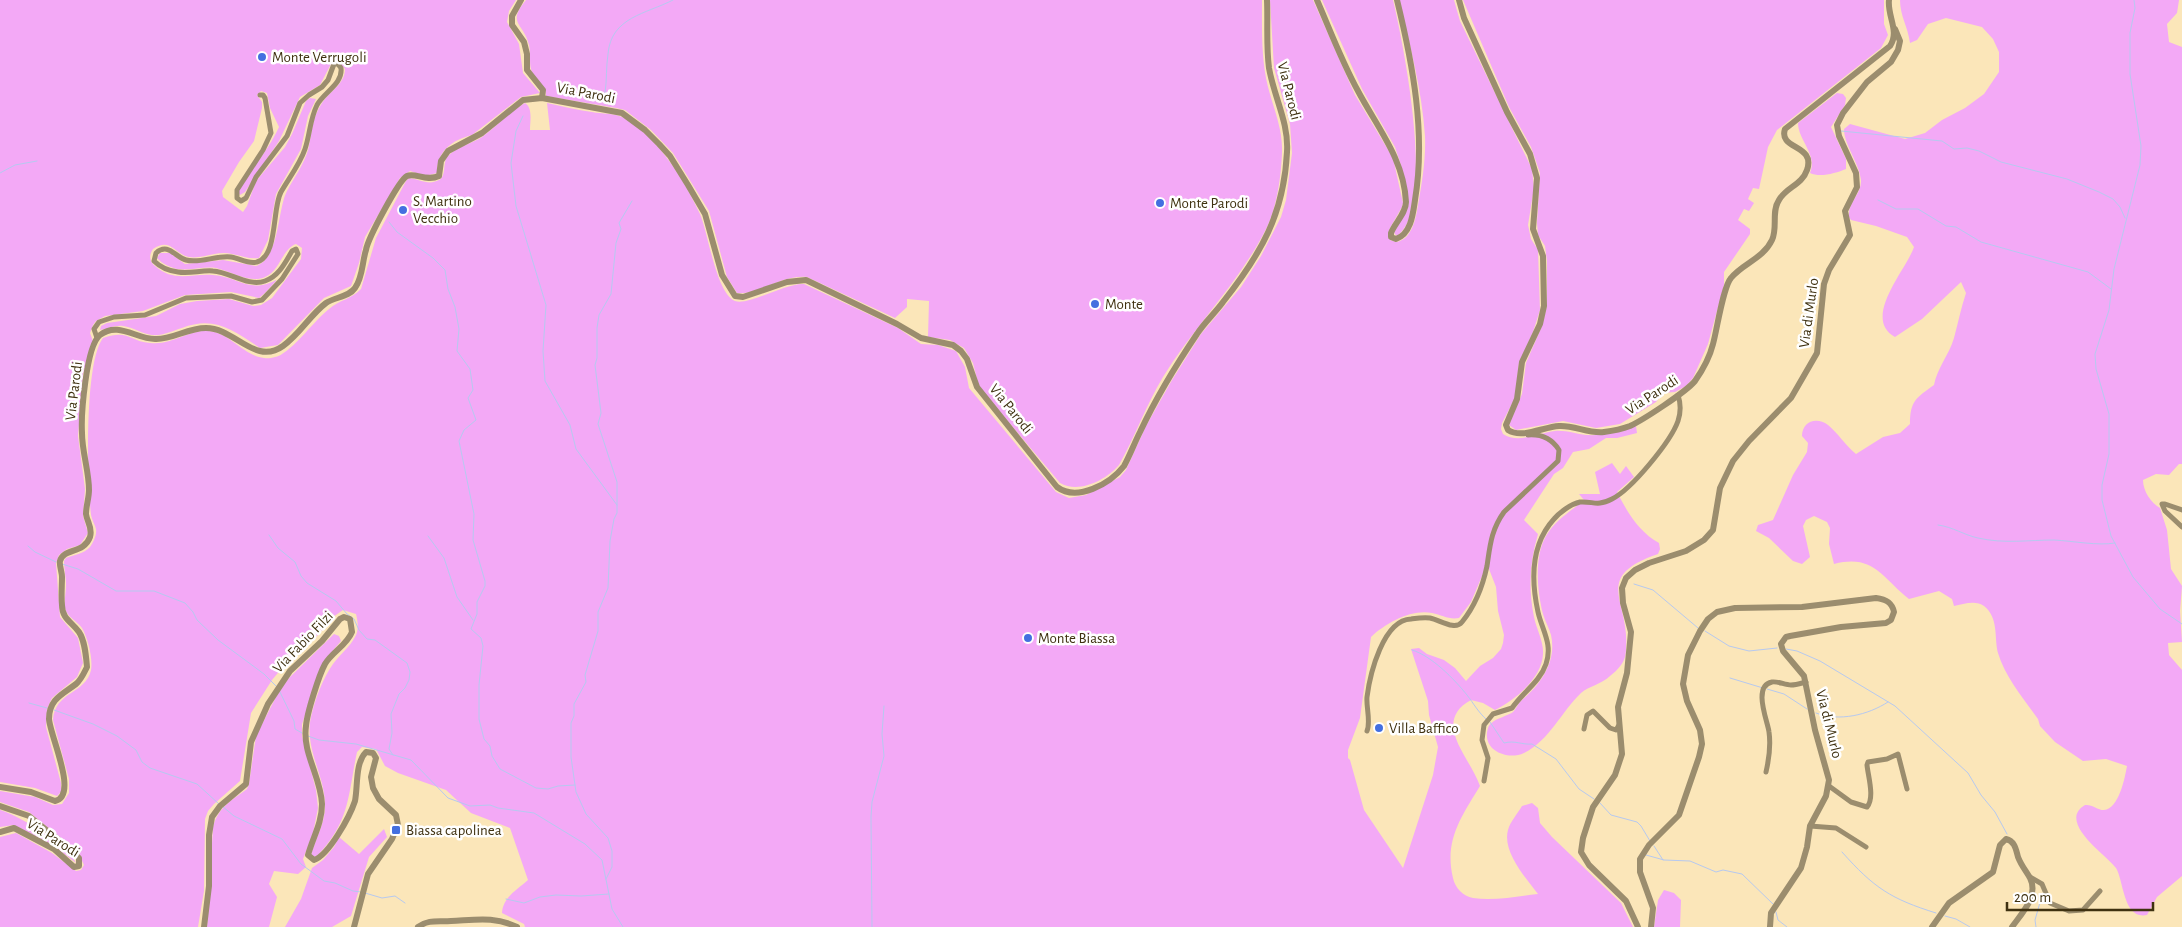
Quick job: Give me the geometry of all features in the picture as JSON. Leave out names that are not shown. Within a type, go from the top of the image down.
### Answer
[{"type":"street","points":[[521,0],[512,16],[512,25],[524,42],[527,54],[527,70],[543,90],[542,98]]},
{"type":"street","name":"Via Parodi","points":[[0,787],[31,792],[54,801],[62,798],[65,792],[63,774],[50,723],[50,712],[57,697],[76,684],[86,667],[80,633],[67,621],[62,609],[60,562],[65,553],[83,548],[92,531],[86,514],[89,482],[82,434],[86,378],[97,338],[104,333],[118,329],[154,339],[166,338],[192,329],[215,328],[224,331],[256,351],[268,353],[276,351],[294,338],[320,308],[334,299],[350,293],[355,288],[369,240],[406,177],[412,175],[430,179],[439,176],[441,161],[448,151],[482,133],[523,100],[542,98],[622,114],[645,130],[659,144],[675,163],[704,214],[722,275],[735,296],[743,297],[787,282],[806,280],[888,319],[921,338],[948,343],[961,351],[971,367],[976,387],[1062,491],[1076,493],[1100,485],[1118,473],[1124,466],[1168,379],[1198,332],[1223,303],[1247,270],[1272,227],[1278,210],[1287,152],[1286,126],[1273,88],[1269,68],[1267,0]]},
{"type":"street","points":[[1317,0],[1358,91],[1395,156],[1406,203],[1391,233],[1392,237],[1396,239],[1404,233],[1413,216],[1417,189],[1420,139],[1414,85],[1397,0]]},
{"type":"street","points":[[1367,731],[1368,697],[1373,671],[1388,633],[1406,619],[1430,618],[1457,626],[1462,622],[1473,607],[1479,593],[1487,566],[1491,537],[1498,520],[1508,508],[1558,461],[1559,450],[1550,440],[1540,436],[1520,436],[1508,430],[1506,425],[1517,399],[1522,362],[1540,324],[1544,306],[1542,247],[1534,235],[1532,222],[1537,178],[1530,154],[1507,112],[1464,18],[1459,0]]},
{"type":"street","points":[[1889,0],[1889,12],[1894,28]]},
{"type":"street","name":"Via Parodi","points":[[1516,434],[1558,426],[1597,432],[1617,430],[1631,425],[1684,392],[1695,381],[1713,346],[1729,280],[1768,248],[1774,234],[1776,204],[1782,195],[1798,183],[1807,170],[1808,159],[1806,154],[1786,141],[1785,129],[1887,50],[1893,41],[1894,28]]},
{"type":"street","name":"Via di Murlo","points":[[1619,725],[1618,707],[1627,673],[1631,632],[1622,603],[1624,581],[1643,565],[1692,548],[1708,537],[1714,528],[1720,488],[1733,461],[1748,442],[1791,398],[1817,353],[1824,284],[1829,270],[1850,235],[1845,212],[1857,187],[1856,173],[1838,136],[1837,125],[1844,112],[1867,82],[1895,56],[1900,41],[1899,34],[1894,28]]},
{"type":"street","points":[[97,338],[94,329],[99,322],[114,317],[145,315],[186,298],[231,296],[252,302],[262,300],[293,264],[298,254],[296,249],[292,251],[280,271],[271,278],[253,283],[212,271],[178,272],[160,266],[154,261],[156,253],[165,249],[172,250],[182,258],[193,261],[231,257],[256,263],[266,253],[273,235],[276,205],[279,196],[305,150],[311,118],[318,103],[339,79],[341,68],[338,64],[334,64],[328,80],[322,87],[304,99],[287,136],[256,177],[246,198],[241,201],[237,198],[237,190],[263,150],[271,133],[265,98],[263,94],[260,95]]},
{"type":"street","points":[[1484,781],[1488,758],[1482,740],[1484,725],[1493,714],[1512,708],[1517,699],[1528,690],[1546,664],[1547,638],[1538,613],[1534,562],[1540,538],[1555,517],[1571,506],[1581,502],[1596,505],[1602,503],[1619,495],[1636,480],[1675,427],[1680,411],[1678,395]]},
{"type":"street","points":[[2182,510],[2162,504],[2165,511],[2182,527]]},
{"type":"street","name":"Via di Murlo","points":[[1651,927],[1653,908],[1640,872],[1641,856],[1649,845],[1679,815],[1701,750],[1700,730],[1688,701],[1684,676],[1690,648],[1708,619],[1717,612],[1735,608],[1802,607],[1876,598],[1889,602],[1894,612],[1886,623],[1841,626],[1786,637],[1781,644],[1781,648],[1787,658],[1802,672],[1806,682],[1815,730],[1828,773],[1829,786]]},
{"type":"street","name":"Via Fabio Filzi","points":[[204,927],[209,886],[209,835],[213,814],[245,786],[249,752],[254,731],[280,683],[322,641],[340,619],[346,617],[352,623],[350,636],[326,663],[306,722],[306,745],[320,790],[322,805],[317,832],[308,855],[314,860],[324,854],[348,816],[354,801],[360,760],[366,752],[373,753],[376,758],[371,777],[375,794],[396,815],[398,825],[392,839],[368,874],[354,927]]},
{"type":"street","points":[[1766,772],[1769,757],[1769,731],[1762,706],[1763,691],[1767,685],[1773,682],[1793,686],[1806,682]]},
{"type":"street","points":[[1584,730],[1587,715],[1593,711],[1610,728],[1616,730],[1619,725]]},
{"type":"street","points":[[1619,725],[1622,740],[1621,762],[1615,775],[1593,807],[1583,838],[1582,852],[1589,865],[1626,902],[1638,927]]},
{"type":"street","points":[[1770,927],[1771,913],[1801,868],[1810,826],[1826,796],[1829,786],[1851,802],[1867,807],[1870,805],[1871,798],[1868,762],[1887,759],[1898,754],[1907,789]]},
{"type":"street","name":"Via Parodi","points":[[0,806],[29,816],[69,848],[78,858],[79,866],[74,867],[54,849],[14,828],[0,832]]},
{"type":"street","points":[[1810,826],[1836,828],[1866,847]]},
{"type":"street","points":[[1932,927],[1949,903],[1993,872],[2000,845],[2004,840],[2011,840],[2014,844],[2022,865],[2030,877],[2033,890],[2032,896],[2012,927]]},
{"type":"street","points":[[2030,877],[2042,884],[2050,903],[2069,911],[2083,910],[2100,891]]},
{"type":"street","points":[[418,927],[432,920],[449,921],[480,918],[493,919],[517,927]]},
{"type":"shaded area","points":[[0,0],[516,0],[509,11],[507,22],[519,44],[523,73],[540,93],[521,97],[472,135],[452,143],[440,158],[437,173],[425,176],[410,171],[400,178],[365,237],[351,286],[324,298],[278,345],[260,348],[233,331],[214,324],[204,323],[156,335],[123,326],[100,330],[101,326],[107,323],[156,316],[180,304],[197,301],[229,299],[253,306],[261,305],[272,298],[301,259],[302,248],[296,244],[287,250],[270,274],[259,279],[253,279],[216,268],[177,269],[164,264],[157,258],[160,253],[170,253],[185,264],[223,260],[256,266],[270,254],[277,233],[284,199],[306,155],[316,114],[325,99],[343,79],[345,69],[338,61],[332,62],[320,85],[300,97],[279,141],[245,192],[240,195],[238,192],[279,127],[270,108],[267,93],[261,91],[257,95],[262,102],[262,108],[254,141],[222,191],[223,197],[243,212],[256,181],[285,147],[306,101],[310,98],[316,99],[308,116],[301,149],[276,194],[268,240],[259,258],[224,253],[189,257],[168,245],[164,245],[153,249],[150,258],[153,264],[162,271],[176,276],[222,276],[251,285],[267,284],[276,281],[259,298],[231,292],[185,295],[143,311],[105,316],[93,325],[90,333],[93,341],[83,374],[78,436],[85,489],[83,516],[88,533],[80,545],[67,549],[59,555],[56,563],[60,617],[78,638],[83,663],[77,677],[52,698],[47,709],[46,727],[61,783],[61,792],[57,796],[35,788],[0,782]]},
{"type":"shaded area","points":[[526,0],[1262,0],[1264,66],[1280,128],[1282,144],[1276,201],[1267,227],[1244,266],[1163,377],[1119,465],[1107,476],[1092,484],[1075,487],[1067,486],[1060,483],[979,387],[973,363],[964,348],[950,340],[928,337],[929,301],[907,299],[907,307],[895,318],[807,277],[788,279],[752,291],[737,293],[727,277],[709,211],[673,153],[651,130],[625,110],[546,96],[544,88],[532,73],[529,45],[517,19],[517,14]]},
{"type":"shaded area","points":[[1270,0],[1313,0],[1355,95],[1393,158],[1403,203],[1388,235],[1390,240],[1396,242],[1406,237],[1412,228],[1416,216],[1425,145],[1418,85],[1399,0],[1454,0],[1460,21],[1532,169],[1534,188],[1528,225],[1531,239],[1538,250],[1540,310],[1533,332],[1519,363],[1515,398],[1502,423],[1501,429],[1503,434],[1515,438],[1559,431],[1599,435],[1618,432],[1636,426],[1637,433],[1617,438],[1606,438],[1589,449],[1573,452],[1563,468],[1554,474],[1524,520],[1538,534],[1533,554],[1531,585],[1532,606],[1543,654],[1533,680],[1503,706],[1495,710],[1483,703],[1471,700],[1459,709],[1454,719],[1457,740],[1480,786],[1466,808],[1456,830],[1451,852],[1451,865],[1456,885],[1469,897],[1498,899],[1538,894],[1516,864],[1508,847],[1507,838],[1509,827],[1522,806],[1532,803],[1538,808],[1540,823],[1552,837],[1621,903],[1633,927],[525,927],[524,924],[502,913],[508,898],[528,880],[510,828],[471,813],[446,790],[398,773],[385,766],[376,749],[362,747],[357,752],[349,795],[342,819],[328,843],[318,855],[314,857],[311,855],[322,823],[325,803],[324,792],[310,739],[311,717],[317,696],[329,670],[353,641],[357,632],[356,614],[343,610],[333,617],[317,636],[292,656],[272,680],[251,713],[240,781],[214,804],[208,811],[205,819],[204,891],[198,927],[0,927],[0,837],[16,833],[52,853],[76,871],[81,870],[84,865],[78,852],[29,812],[0,802],[0,791],[35,797],[53,805],[62,804],[69,793],[69,779],[53,720],[59,703],[88,678],[91,670],[91,660],[90,649],[82,628],[68,614],[65,608],[66,584],[64,561],[66,558],[88,549],[96,534],[91,515],[88,423],[93,371],[97,351],[103,338],[123,335],[143,342],[158,343],[173,340],[194,332],[209,331],[224,336],[257,356],[268,358],[280,355],[293,345],[329,309],[361,289],[376,238],[409,178],[428,182],[439,180],[443,175],[448,156],[482,137],[525,103],[530,111],[530,130],[550,130],[547,103],[622,117],[658,146],[678,173],[694,201],[703,223],[718,275],[728,296],[735,301],[741,302],[787,287],[804,284],[898,328],[921,344],[938,345],[956,351],[965,367],[969,388],[1056,492],[1069,498],[1086,495],[1120,477],[1126,470],[1146,426],[1172,380],[1201,334],[1241,287],[1261,256],[1281,217],[1286,200],[1292,153],[1290,124],[1274,68]],"holes":[[[1485,569],[1489,569],[1496,587],[1498,611],[1504,635],[1501,649],[1493,658],[1480,666],[1466,681],[1455,668],[1444,660],[1427,654],[1419,648],[1411,649],[1428,701],[1429,715],[1438,747],[1433,775],[1403,868],[1364,810],[1348,758],[1348,750],[1360,718],[1371,637],[1391,622],[1416,613],[1424,612],[1449,618],[1459,618],[1471,602]]]},
{"type":"shaded area","points":[[1322,0],[1393,0],[1409,86],[1416,161],[1415,194],[1409,220],[1397,236],[1394,233],[1408,205],[1400,162],[1395,147],[1362,89]]},
{"type":"shaded area","points":[[1463,0],[1884,0],[1884,24],[1888,35],[1881,48],[1777,130],[1768,147],[1759,189],[1753,188],[1748,199],[1754,203],[1749,211],[1744,209],[1738,220],[1750,229],[1750,234],[1724,272],[1724,285],[1708,344],[1693,378],[1686,386],[1675,392],[1663,393],[1656,402],[1620,424],[1596,428],[1563,421],[1516,430],[1509,425],[1522,394],[1526,363],[1542,326],[1547,306],[1547,261],[1545,246],[1538,235],[1537,223],[1540,173],[1531,147],[1509,107]]},
{"type":"shaded area","points":[[1900,0],[2179,0],[2177,13],[2167,24],[2169,42],[2182,47],[2182,464],[2179,464],[2169,475],[2156,474],[2143,480],[2148,496],[2160,508],[2167,530],[2171,569],[2182,586],[2180,611],[2182,642],[2168,643],[2169,655],[2182,670],[2182,876],[2157,897],[2147,915],[2139,915],[2133,912],[2129,906],[2116,868],[2087,838],[2076,820],[2078,812],[2085,805],[2104,810],[2114,804],[2120,792],[2127,766],[2106,759],[2083,761],[2055,742],[2040,726],[2038,719],[2005,671],[1998,653],[1994,622],[1989,611],[1984,606],[1973,603],[1954,606],[1952,599],[1939,591],[1909,599],[1884,576],[1868,565],[1859,562],[1834,564],[1829,544],[1830,528],[1827,522],[1814,516],[1806,520],[1803,526],[1810,557],[1802,564],[1793,561],[1769,538],[1756,531],[1758,525],[1773,520],[1793,475],[1807,452],[1808,443],[1802,436],[1804,427],[1807,424],[1819,421],[1828,425],[1856,454],[1883,437],[1900,433],[1910,424],[1911,410],[1915,401],[1934,385],[1954,338],[1966,293],[1961,282],[1922,319],[1895,337],[1886,329],[1883,318],[1884,306],[1914,247],[1907,237],[1876,226],[1851,220],[1849,217],[1850,207],[1859,190],[1861,180],[1858,167],[1846,141],[1844,129],[1850,124],[1905,139],[1925,133],[1984,94],[1999,72],[1999,52],[1993,39],[1982,27],[1946,18],[1928,24],[1917,40],[1910,43],[1901,11]]},
{"type":"shaded area","points":[[1837,93],[1843,94],[1846,98],[1845,105],[1831,127],[1846,159],[1846,169],[1828,174],[1818,175],[1810,173],[1812,160],[1798,123]]},
{"type":"shaded area","points":[[1612,463],[1620,474],[1626,466],[1634,477],[1617,492],[1634,521],[1645,533],[1659,543],[1660,549],[1658,554],[1638,563],[1625,572],[1619,581],[1618,592],[1626,631],[1624,659],[1619,668],[1607,679],[1581,693],[1541,741],[1533,747],[1524,753],[1510,756],[1497,752],[1488,742],[1488,728],[1495,720],[1513,712],[1529,694],[1546,671],[1552,654],[1551,635],[1543,614],[1538,584],[1538,563],[1542,544],[1554,525],[1584,500],[1579,494],[1600,494],[1595,472]]},
{"type":"shaded area","points":[[334,634],[339,636],[341,641],[324,661],[302,724],[302,736],[316,790],[318,808],[313,833],[303,859],[306,867],[298,874],[274,871],[269,884],[277,897],[269,927],[207,927],[213,827],[216,820],[226,805],[247,789],[256,736],[276,697],[288,679]]},
{"type":"shaded area","points":[[0,810],[19,818],[54,840],[72,856],[76,863],[53,845],[14,825],[0,827]]},
{"type":"shaded area","points":[[384,829],[387,837],[369,857],[351,916],[332,927],[285,927],[301,899],[312,868],[323,860],[334,847],[339,837],[359,854]]},
{"type":"shaded area","points":[[1664,890],[1674,893],[1681,900],[1680,927],[1654,927],[1658,900]]},
{"type":"waterway","points":[[605,93],[608,54],[616,32],[632,18],[673,0]]},
{"type":"waterway","points":[[2134,0],[2135,8],[2130,33],[2130,74],[2141,146],[2140,165],[2114,269],[2109,310],[2095,354],[2096,369],[2109,414],[2109,454],[2102,485],[2102,500],[2111,536],[2133,577],[2160,609],[2182,624]]},
{"type":"waterway","points":[[523,116],[516,131],[511,163],[516,206],[546,305],[543,351],[545,381],[570,425],[576,449],[617,505]]},
{"type":"waterway","points":[[1841,131],[1942,141],[1954,149],[1967,148],[1979,151],[2001,162],[2067,179],[2099,192],[2113,199],[2120,207],[2125,218]]},
{"type":"waterway","points":[[0,173],[15,165],[37,161]]},
{"type":"waterway","points":[[1878,200],[1896,209],[1918,209],[1946,226],[1956,227],[1981,242],[2088,272],[2111,289]]},
{"type":"waterway","points":[[606,879],[612,867],[612,851],[608,838],[586,814],[576,792],[571,757],[571,723],[574,716],[574,704],[586,682],[585,675],[598,631],[598,612],[608,588],[610,541],[617,513],[617,482],[598,424],[601,413],[595,365],[599,315],[611,294],[616,243],[621,229],[619,223],[632,201]]},
{"type":"waterway","points":[[389,222],[397,232],[433,258],[445,270],[459,329],[457,351],[470,369],[473,390],[468,398],[476,420],[464,430],[459,441],[474,514],[473,540],[485,581],[485,586],[477,602],[477,614],[471,629],[481,638],[483,646],[479,685],[479,719],[484,739],[490,746],[492,756],[500,769],[536,788],[548,789],[558,786],[575,785]]},
{"type":"waterway","points":[[1938,525],[1949,527],[1973,537],[1997,541],[2054,540],[2093,544],[2115,543]]},
{"type":"waterway","points":[[269,535],[278,548],[295,562],[301,576],[307,583],[336,601],[354,619],[359,630],[367,639],[375,640],[407,663],[410,672],[409,680],[399,694],[391,714],[392,733],[389,749],[393,755]]},
{"type":"waterway","points":[[428,536],[444,558],[457,597],[473,620]]},
{"type":"waterway","points":[[28,546],[35,552],[56,562]]},
{"type":"waterway","points":[[62,564],[78,569],[116,591],[154,591],[185,603],[197,620],[218,640],[264,674],[277,687]]},
{"type":"waterway","points":[[1634,584],[1653,590],[1698,628]]},
{"type":"waterway","points":[[1705,631],[1729,646],[1749,651],[1777,648]]},
{"type":"waterway","points":[[1786,649],[1797,651],[1820,661],[1895,706],[1968,773],[1981,795],[1995,812],[2007,834]]},
{"type":"waterway","points":[[1412,650],[1427,657],[1449,675],[1487,720]]},
{"type":"waterway","points":[[1730,678],[1763,688]]},
{"type":"waterway","points":[[1767,689],[1784,694],[1807,709]]},
{"type":"waterway","points":[[279,690],[294,721],[295,729],[302,733]]},
{"type":"waterway","points":[[1816,713],[1834,717],[1853,716],[1880,707],[1888,702]]},
{"type":"waterway","points":[[29,703],[47,708]]},
{"type":"waterway","points":[[872,927],[871,817],[872,802],[884,756],[882,734],[884,706]]},
{"type":"waterway","points":[[54,710],[93,724],[117,736],[136,750],[142,762],[150,768],[197,784],[219,804]]},
{"type":"waterway","points":[[1490,722],[1504,743],[1532,744],[1556,759],[1579,789],[1594,799]]},
{"type":"waterway","points":[[308,736],[319,740],[356,744],[411,760],[448,798],[470,806],[490,805],[498,808],[534,813],[585,844],[602,860],[612,909],[623,927]]},
{"type":"waterway","points":[[1600,803],[1611,815],[1637,822],[1650,841]]},
{"type":"waterway","points":[[222,806],[234,816],[282,839],[301,864],[324,881],[361,892]]},
{"type":"waterway","points":[[1654,846],[1663,860]]},
{"type":"waterway","points":[[1842,852],[1864,875],[1884,891],[1907,903],[1936,913]]},
{"type":"waterway","points":[[1646,855],[1664,860],[1690,861],[1716,872],[1723,870],[1742,874],[1773,904]]},
{"type":"waterway","points":[[365,893],[382,898],[395,896],[405,903]]},
{"type":"waterway","points":[[506,899],[524,903],[540,897],[556,895],[609,894]]},
{"type":"waterway","points":[[2036,927],[2035,920],[2041,899]]},
{"type":"waterway","points":[[1776,912],[1778,920],[1787,927]]},
{"type":"waterway","points":[[1945,916],[1956,919],[1970,927]]},
{"type":"place","name":"Monte Verrugoli","points":[[262,57]]},
{"type":"place","name":"Monte Parodi","points":[[1160,203]]},
{"type":"place","name":"S. Martino Vecchio","points":[[403,210]]},
{"type":"place","name":"Monte","points":[[1095,304]]},
{"type":"place","name":"Monte Biassa","points":[[1028,638]]},
{"type":"place","name":"Villa Baffico","points":[[1379,728]]},
{"type":"place","name":"Biassa capolinea","points":[[396,830]]}]
